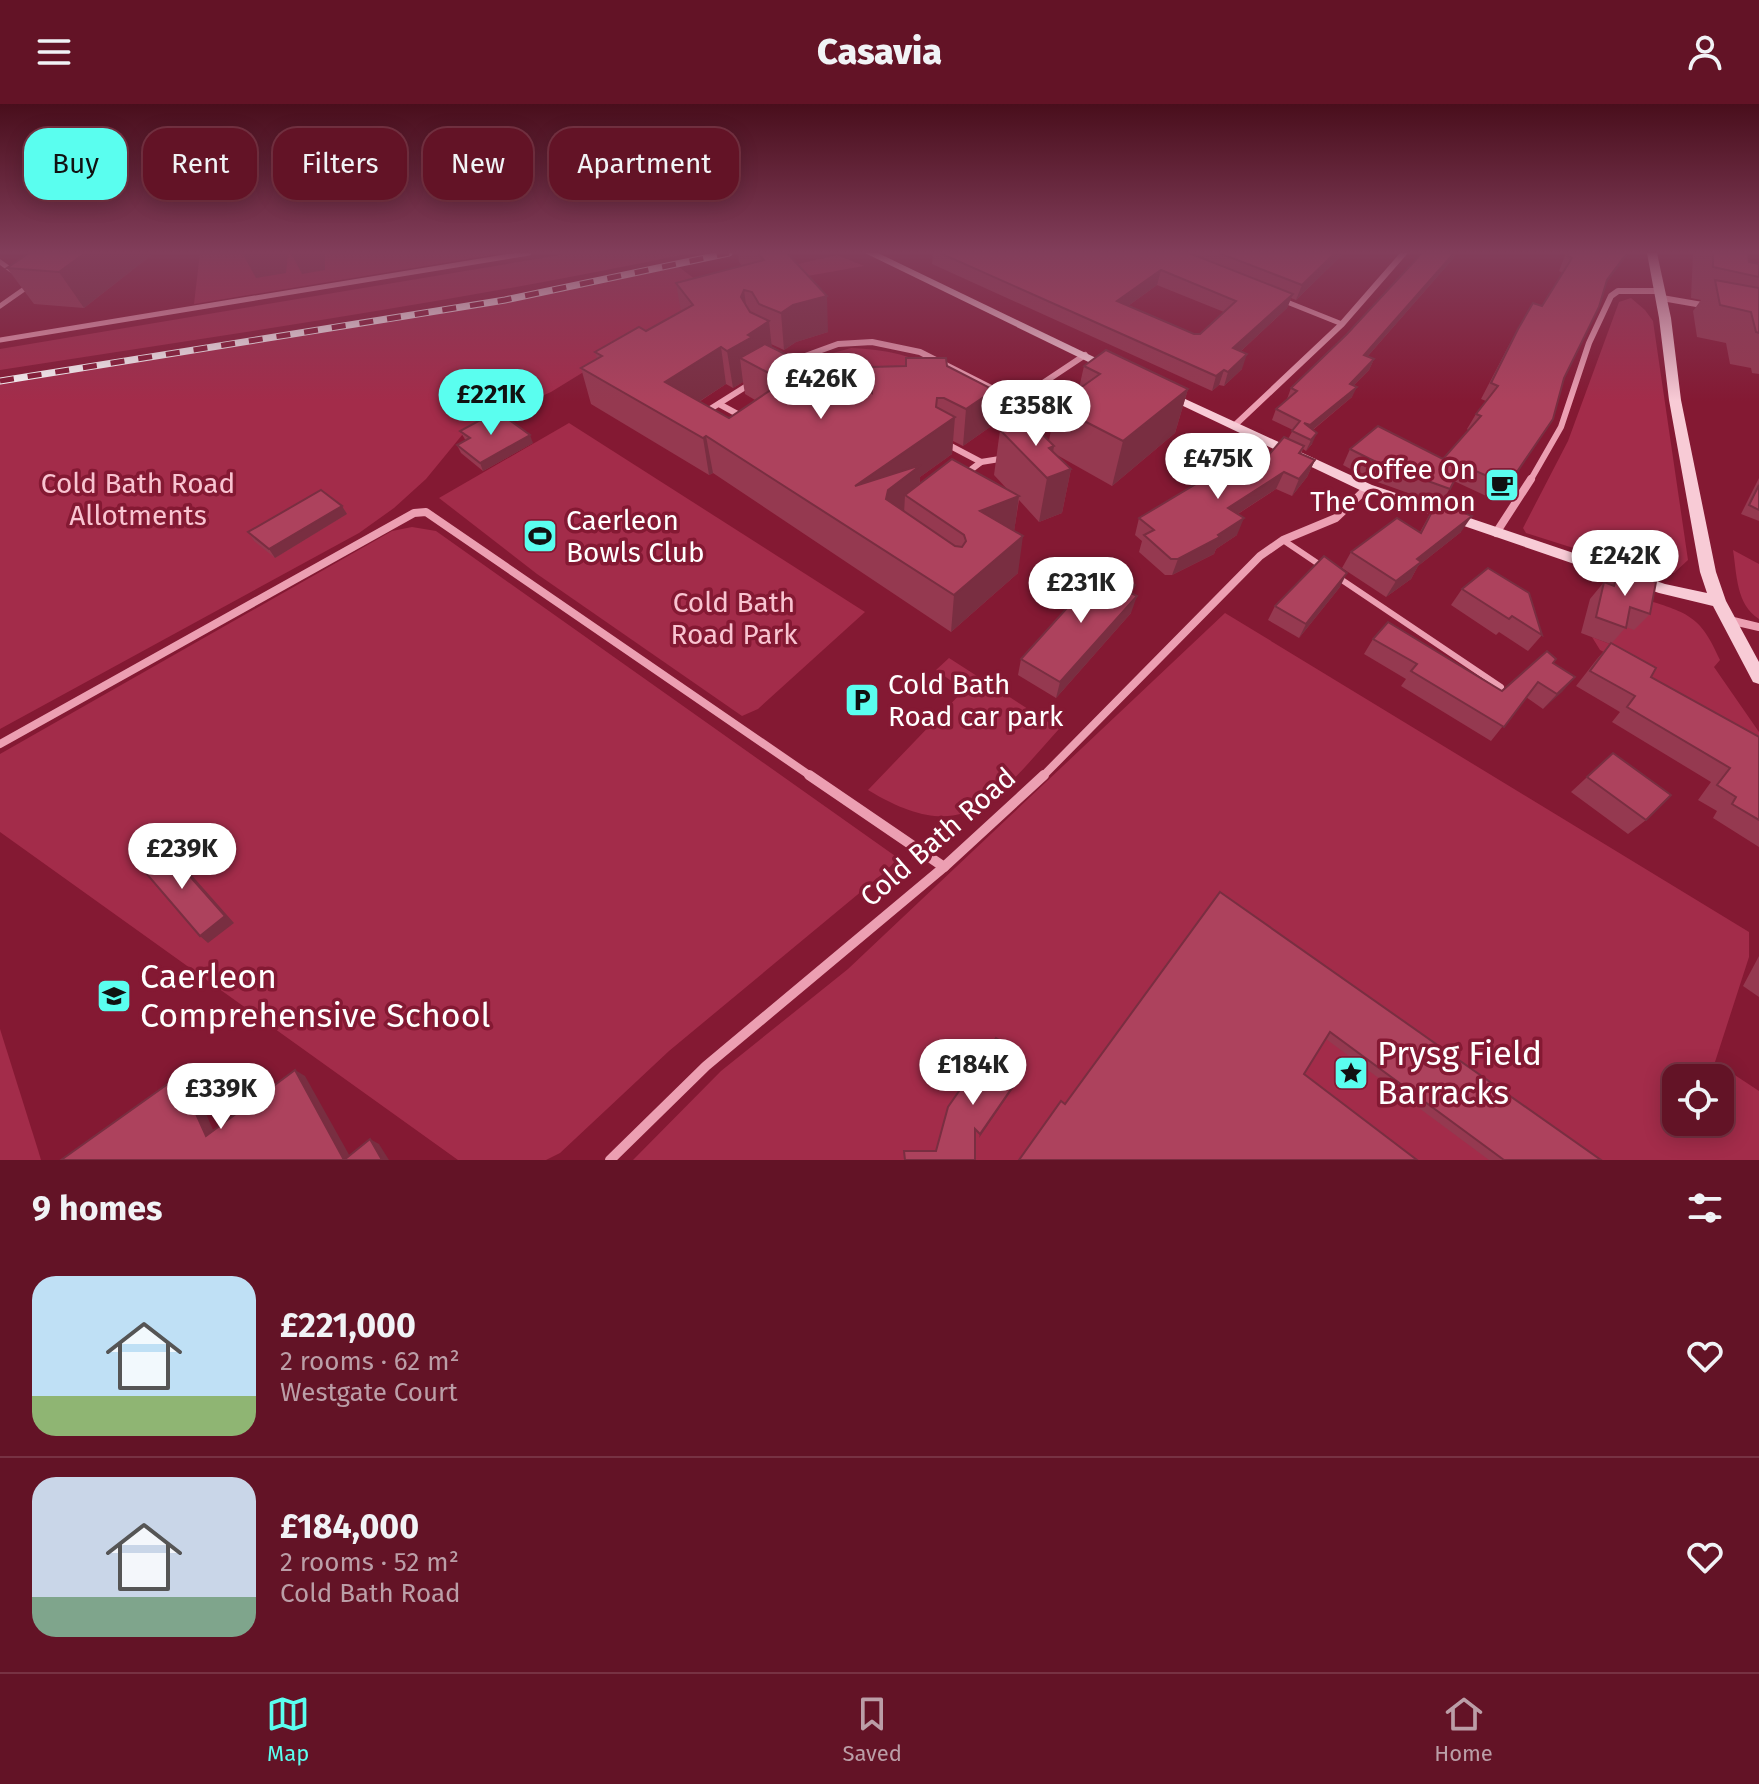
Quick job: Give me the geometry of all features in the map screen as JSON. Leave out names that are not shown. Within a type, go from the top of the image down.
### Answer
[{"type":"street","points":[[974,302],[1124,374]]},
{"type":"street","points":[[1234,426],[1361,302]]},
{"type":"street","points":[[1496,533],[1520,499],[1561,427],[1589,343],[1608,302]]},
{"type":"street","points":[[1661,302],[1675,400],[1708,572],[1718,601],[1759,677]]},
{"type":"street","points":[[1693,302],[1719,309]]},
{"type":"street","points":[[775,368],[838,344],[872,342],[920,352],[999,392],[1031,399]]},
{"type":"street","points":[[782,355],[793,360]]},
{"type":"street","points":[[1029,441],[1033,434],[1031,399],[1040,385],[1085,355]]},
{"type":"street","points":[[707,411],[763,375]]},
{"type":"street","points":[[1151,387],[1367,488],[1664,589],[1718,601]]},
{"type":"street","points":[[719,404],[754,423]]},
{"type":"street","points":[[939,440],[981,462]]},
{"type":"street","points":[[959,479],[981,462],[1014,453]]},
{"type":"street","name":"Cold Bath Road","points":[[610,1160],[706,1066],[944,867],[1042,777],[1260,556],[1283,540],[1336,518],[1367,488]]},
{"type":"street","points":[[0,744],[414,513],[426,512],[944,867]]},
{"type":"street","points":[[1728,619],[1759,627]]},
{"type":"lane","points":[[0,340],[229,302]]},
{"type":"lane","points":[[1290,302],[1342,324]]},
{"type":"lane","points":[[1283,540],[1501,687]]},
{"type":"green space","points":[[278,302],[431,302],[0,370],[0,349]]},
{"type":"green space","name":"Cold Bath Road Allotments","points":[[504,302],[697,302],[551,392],[467,429],[426,479],[394,508],[359,533],[0,729],[0,384]]},
{"type":"green space","points":[[1619,302],[1636,302],[1653,321],[1688,560],[1674,573],[1649,572],[1526,533],[1523,528],[1568,441]]},
{"type":"green space","points":[[851,348],[899,354],[944,371],[868,397],[869,390],[855,388],[815,358]]},
{"type":"green space","name":"Cold Bath Road Park","points":[[569,423],[865,612],[758,709],[742,716],[537,574],[439,498]]},
{"type":"green space","points":[[412,527],[436,531],[898,858],[669,1051],[560,1153],[546,1160],[458,1160],[0,832],[0,754],[392,531]]},
{"type":"green space","points":[[1733,550],[1759,564],[1759,619],[1751,613],[1742,597]]},
{"type":"green space","points":[[1641,598],[1681,612],[1706,633],[1720,660],[1714,667],[1759,732],[1759,746],[1643,672],[1600,650],[1592,637],[1610,644]]},
{"type":"green space","points":[[1225,613],[1749,932],[1749,957],[1715,1062],[1718,1064],[1662,1064],[1662,1136],[1734,1136],[1734,1075],[1759,1091],[1759,1160],[633,1160],[721,1071],[848,969]]},
{"type":"green space","points":[[949,658],[1059,729],[996,795],[976,808],[954,815],[930,815],[901,807],[868,790],[964,690],[936,670]]},
{"type":"green space","points":[[0,1029],[38,1150],[41,1160],[0,1160]]},
{"type":"building","points":[[691,302],[744,302],[750,312],[769,321],[748,335],[752,337],[727,351],[721,347],[665,382],[729,418],[784,381],[740,358],[765,344],[872,393],[871,367],[906,366],[906,358],[946,358],[947,366],[994,390],[966,409],[944,398],[937,398],[936,407],[955,417],[855,486],[921,465],[888,490],[886,499],[955,546],[962,547],[966,541],[964,535],[905,495],[952,459],[1019,496],[980,511],[1023,536],[954,595],[706,436],[703,438],[581,368],[602,356],[595,352],[639,327],[646,331],[693,305]]},
{"type":"building","points":[[758,302],[803,302],[781,313]]},
{"type":"building","points":[[1051,302],[1120,302],[1200,334],[1235,302],[1284,302],[1233,348],[1247,354],[1228,372],[1224,370],[1216,376]]},
{"type":"building","points":[[1376,302],[1411,302],[1364,355],[1374,359],[1350,384],[1357,387],[1310,425],[1304,423],[1317,433],[1311,440],[1292,431],[1300,421],[1276,409],[1297,391],[1291,388]]},
{"type":"building","points":[[1544,302],[1600,302],[1564,378],[1553,419],[1508,485],[1462,465],[1450,489],[1378,463],[1350,449],[1378,426],[1443,459],[1481,416],[1476,414],[1498,386],[1491,383],[1533,303],[1542,306]]},
{"type":"building","points":[[1719,302],[1759,302],[1759,333],[1756,332],[1751,312],[1720,305]]},
{"type":"building","points":[[1106,350],[1188,389],[1123,441],[1055,406],[1100,374],[1084,366]]},
{"type":"building","points":[[497,411],[530,435],[480,463],[457,445],[470,438],[460,431]]},
{"type":"building","points":[[1028,420],[1054,446],[1049,448],[1071,469],[1047,478],[1000,430]]},
{"type":"building","points":[[1284,437],[1304,446],[1299,453],[1315,460],[1299,479],[1284,472],[1228,508],[1244,518],[1218,535],[1220,537],[1178,559],[1171,559],[1144,535],[1154,530],[1139,518],[1211,475],[1224,484],[1254,451],[1267,457]]},
{"type":"building","points":[[1759,485],[1759,510],[1749,505]]},
{"type":"building","points":[[321,490],[342,506],[269,549],[248,532]]},
{"type":"building","points":[[1437,502],[1472,516],[1417,559],[1421,562],[1396,581],[1351,552],[1397,518],[1421,533]]},
{"type":"building","points":[[1324,556],[1347,573],[1306,624],[1275,606]]},
{"type":"building","points":[[1103,568],[1135,585],[1129,592],[1137,596],[1060,682],[1021,659]]},
{"type":"building","points":[[1488,568],[1529,593],[1542,635],[1512,616],[1509,619],[1462,589]]},
{"type":"building","points":[[1618,571],[1656,582],[1650,614],[1630,607],[1626,628],[1596,617],[1604,582],[1614,586]]},
{"type":"building","points":[[1388,622],[1502,691],[1547,651],[1556,659],[1553,663],[1575,677],[1557,694],[1538,682],[1504,727],[1411,671],[1417,664],[1373,639]]},
{"type":"building","points":[[1611,643],[1656,668],[1651,677],[1759,737],[1759,820],[1732,804],[1736,797],[1717,785],[1730,768],[1627,707],[1635,696],[1590,671]]},
{"type":"building","points":[[1613,753],[1671,795],[1646,820],[1587,777]]},
{"type":"building","points":[[164,847],[225,916],[200,936],[139,865]]},
{"type":"building","points":[[1220,892],[1601,1160],[1504,1160],[1330,1032],[1304,1074],[1417,1160],[1019,1160],[1061,1101],[1065,1104]]},
{"type":"building","points":[[996,1038],[1016,1050],[1005,1072],[1018,1079],[980,1134],[975,1129],[975,1160],[905,1160],[904,1151],[936,1151],[948,1107]]},
{"type":"building","points":[[295,1070],[344,1160],[61,1160],[179,1076],[206,1136]]},
{"type":"building","points":[[370,1139],[382,1160],[344,1160]]},
{"type":"railway","points":[[0,381],[491,302]]},
{"type":"place","name":"Coffee On The Common","points":[[1502,485]]},
{"type":"place","name":"Caerleon Bowls Club","points":[[540,536]]},
{"type":"place","name":"Cold Bath Road car park","points":[[862,700]]},
{"type":"place","name":"Caerleon Comprehensive School","points":[[114,996]]},
{"type":"place","name":"Prysg Field Barracks","points":[[1351,1073]]}]
